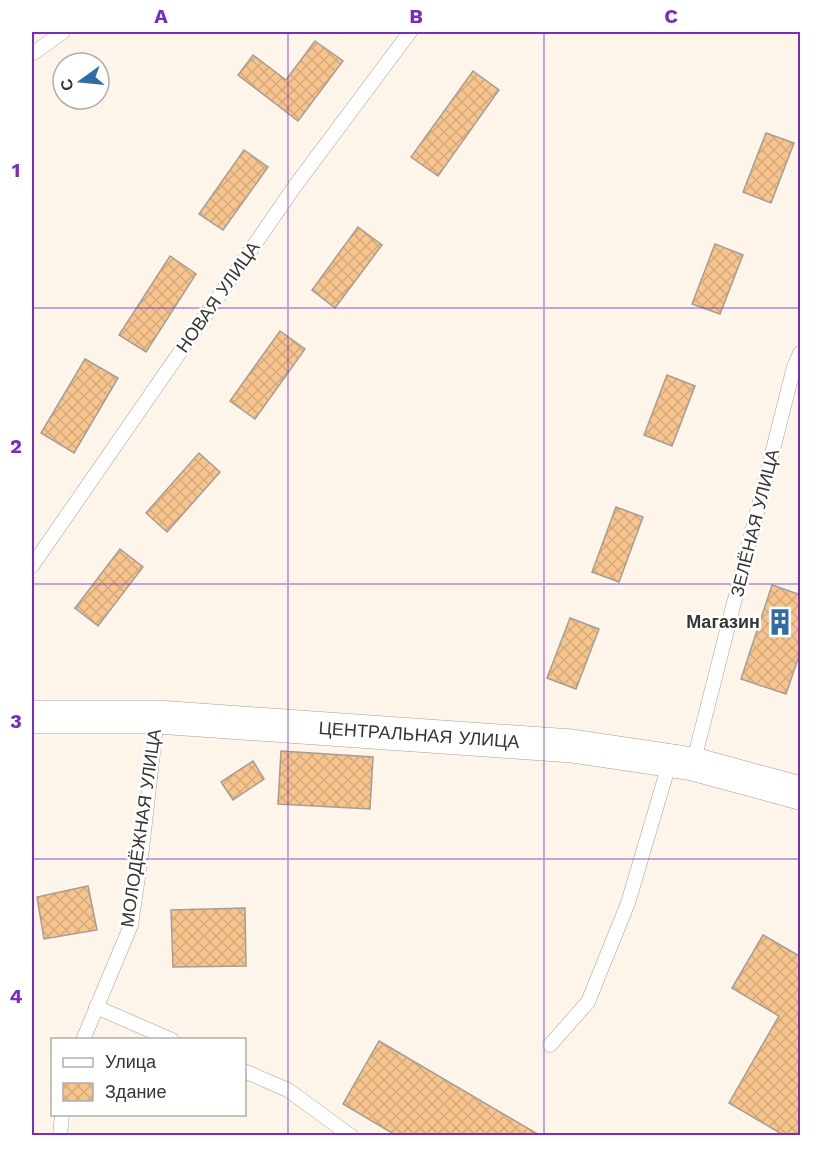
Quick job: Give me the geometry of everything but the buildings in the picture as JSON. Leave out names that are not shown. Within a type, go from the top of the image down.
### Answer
[{"type":"street","name":"ЦЕНТРАЛЬНАЯ УЛИЦА","points":[[32,717],[157,717],[573,746],[681,762],[801,794]]},
{"type":"lane","points":[[32,54],[63,32]]},
{"type":"lane","name":"НОВАЯ УЛИЦА","points":[[32,566],[295,186],[410,32]]},
{"type":"lane","name":"ЗЕЛЁНАЯ УЛИЦА","points":[[550,1045],[588,1002],[681,762],[791,378],[801,353]]},
{"type":"lane","name":"МОЛОДЁЖНАЯ УЛИЦА","points":[[85,1038],[131,925],[157,717]]},
{"type":"lane","points":[[96,1007],[167,1038]]},
{"type":"lane","points":[[246,1072],[288,1090],[351,1136]]},
{"type":"lane","points":[[60,1136],[62,1116]]},
{"type":"place","name":"Магазин","points":[[780,622]]}]
